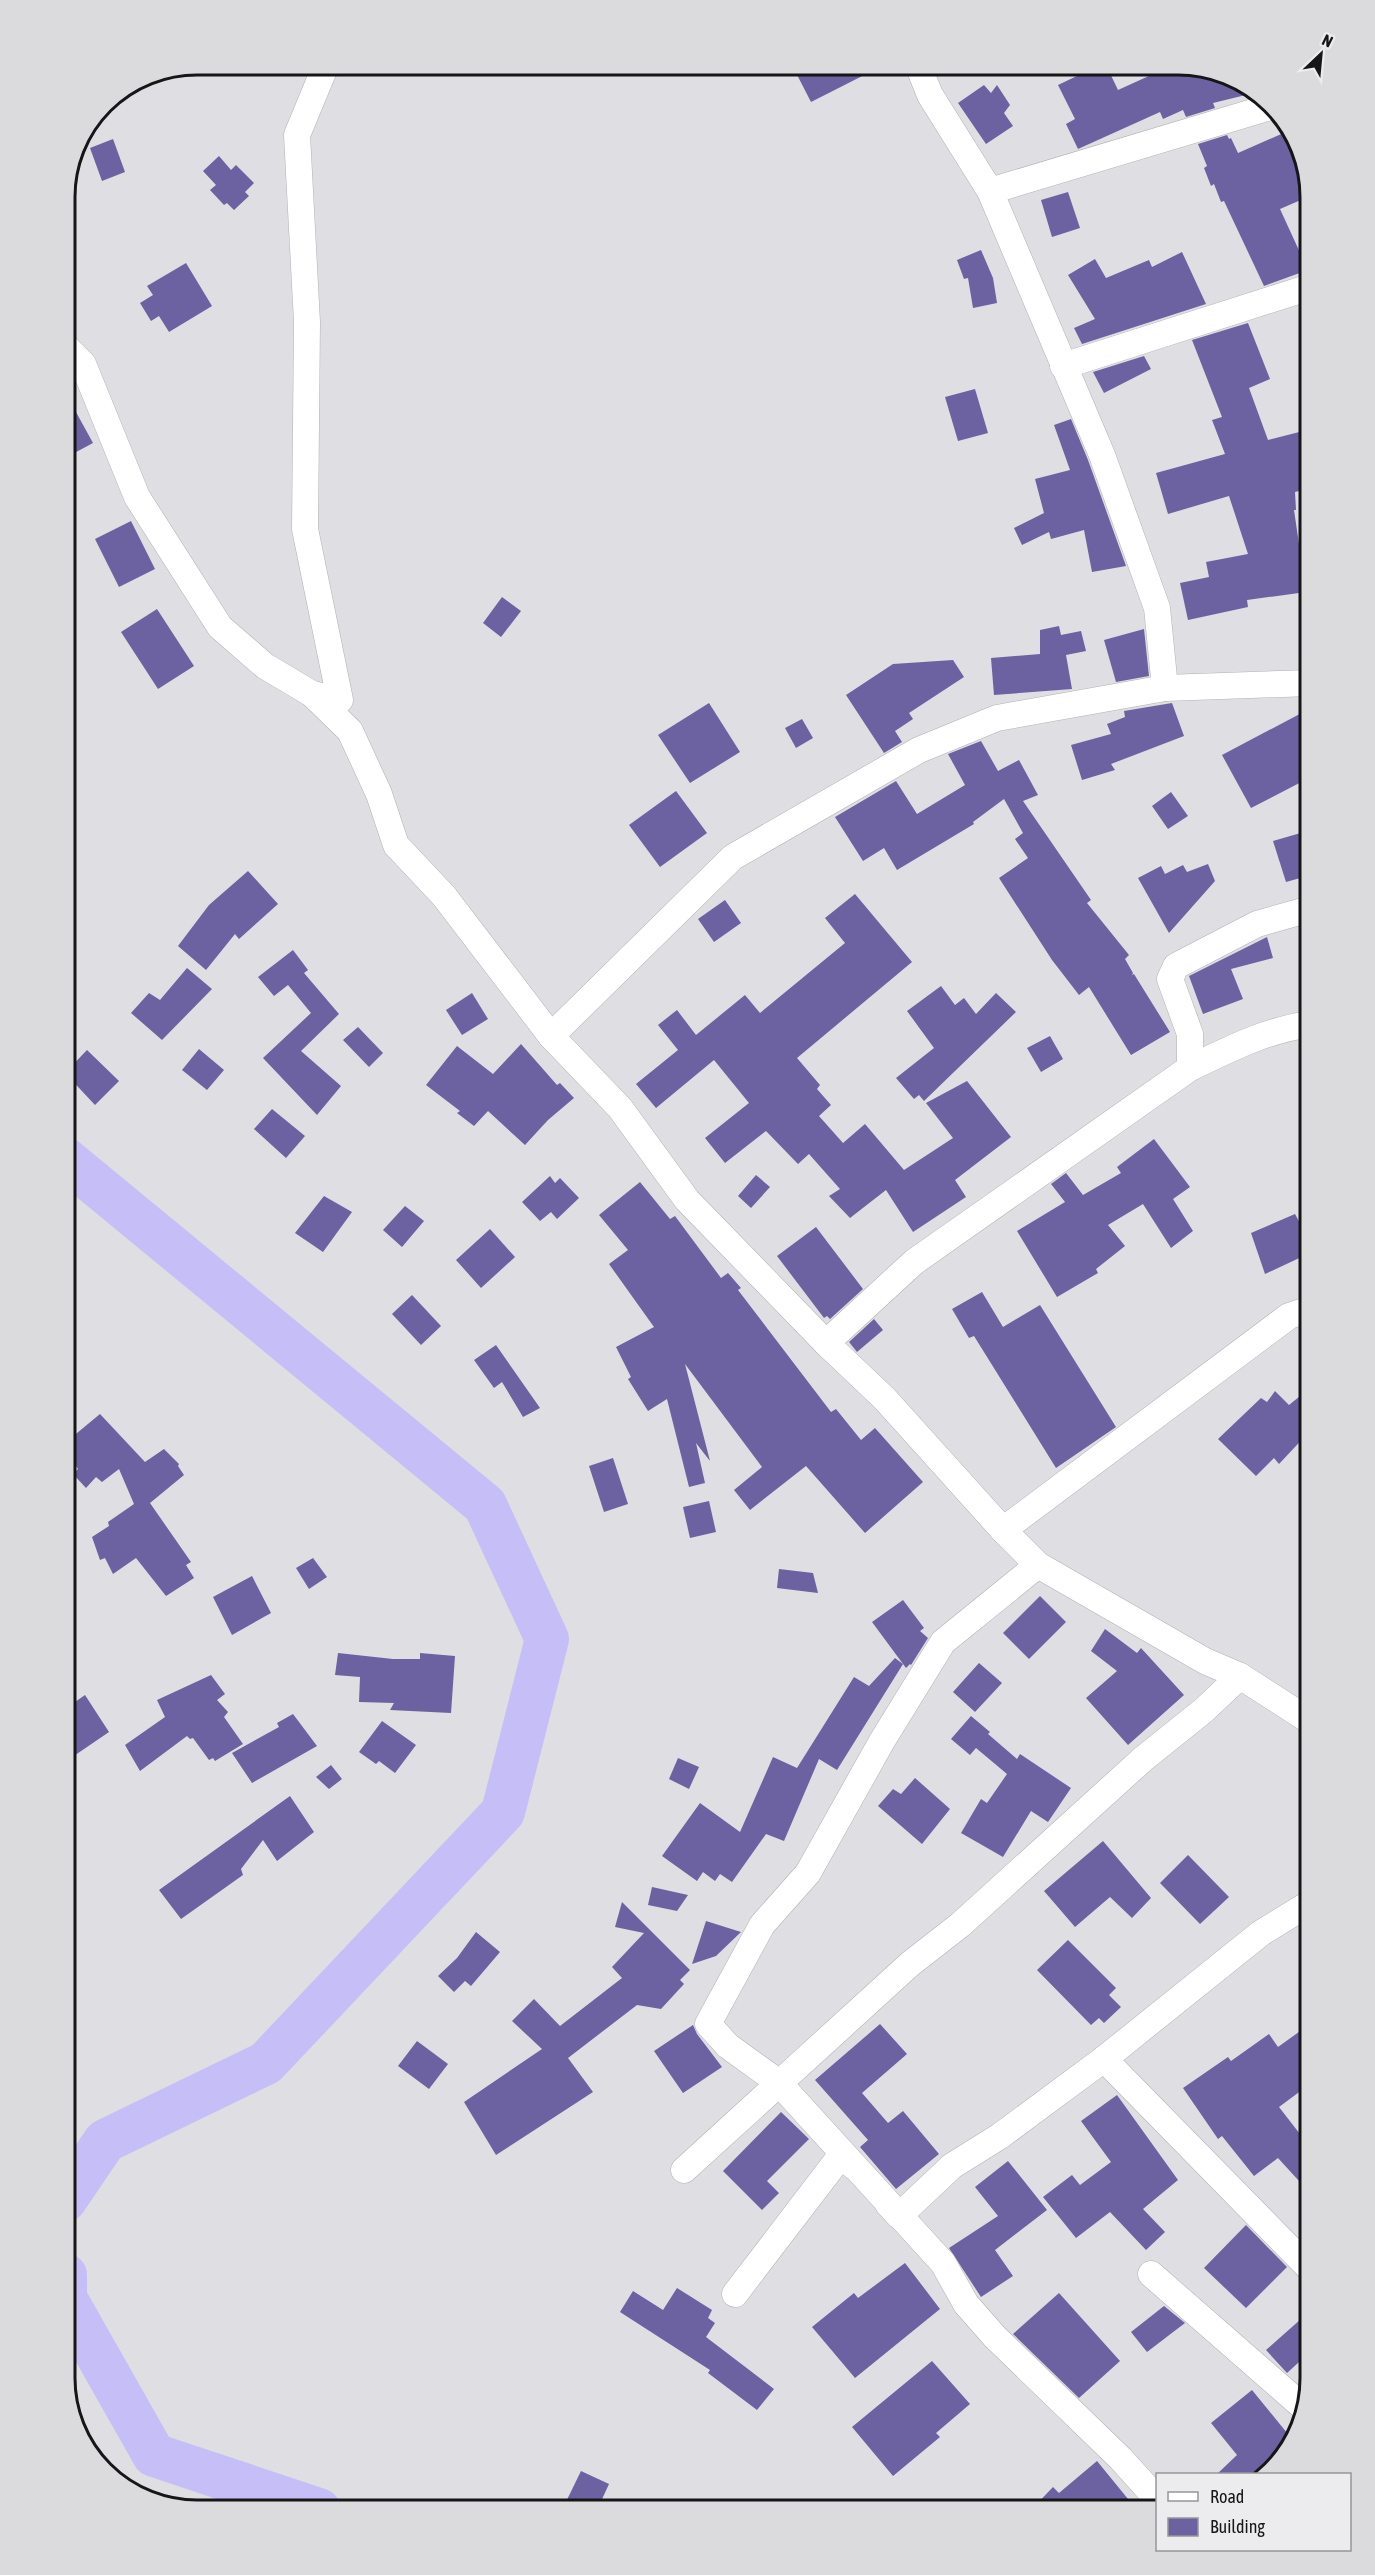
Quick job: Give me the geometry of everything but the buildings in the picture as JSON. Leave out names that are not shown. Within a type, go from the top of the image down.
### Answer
[{"type":"street","points":[[312,694],[340,700],[305,529],[307,322],[297,135],[322,75]]},
{"type":"street","points":[[922,75],[930,95],[990,191],[1102,455],[1157,608],[1165,688]]},
{"type":"street","points":[[990,191],[1262,109]]},
{"type":"street","points":[[1063,366],[1300,291]]},
{"type":"street","points":[[75,356],[83,364],[137,496],[220,627],[265,666],[312,694],[350,731],[378,794],[396,845],[444,896],[551,1036],[620,1108],[687,1200],[826,1343],[885,1399],[1003,1530],[1038,1564],[1205,1662],[1240,1676],[1300,1714]]},
{"type":"street","points":[[551,1036],[733,857],[919,750],[998,718],[1165,688],[1300,684]]},
{"type":"street","points":[[1190,1068],[1190,1035],[1170,979],[1176,966],[1257,924],[1300,912]]},
{"type":"street","points":[[826,1343],[914,1262],[1190,1068],[1249,1039],[1300,1026]]},
{"type":"street","points":[[1003,1530],[1289,1316],[1300,1312]]},
{"type":"street","points":[[1038,1564],[943,1642],[882,1741],[808,1873],[762,1925],[708,2024],[728,2046],[778,2082],[944,2263],[966,2304],[995,2337],[1121,2459],[1156,2498]]},
{"type":"street","points":[[684,2170],[910,1964],[960,1925],[1143,1759],[1204,1710],[1240,1676]]},
{"type":"street","points":[[899,2216],[952,2166],[1000,2136],[1104,2058],[1261,1933],[1300,1910]]},
{"type":"street","points":[[1104,2058],[1300,2258]]},
{"type":"street","points":[[735,2294],[842,2154]]},
{"type":"street","points":[[1151,2274],[1298,2402]]},
{"type":"waterway","points":[[75,1167],[485,1505],[547,1639],[503,1812],[266,2063],[105,2141],[75,2185]]},
{"type":"waterway","points":[[75,2316],[154,2455],[289,2500]]}]
